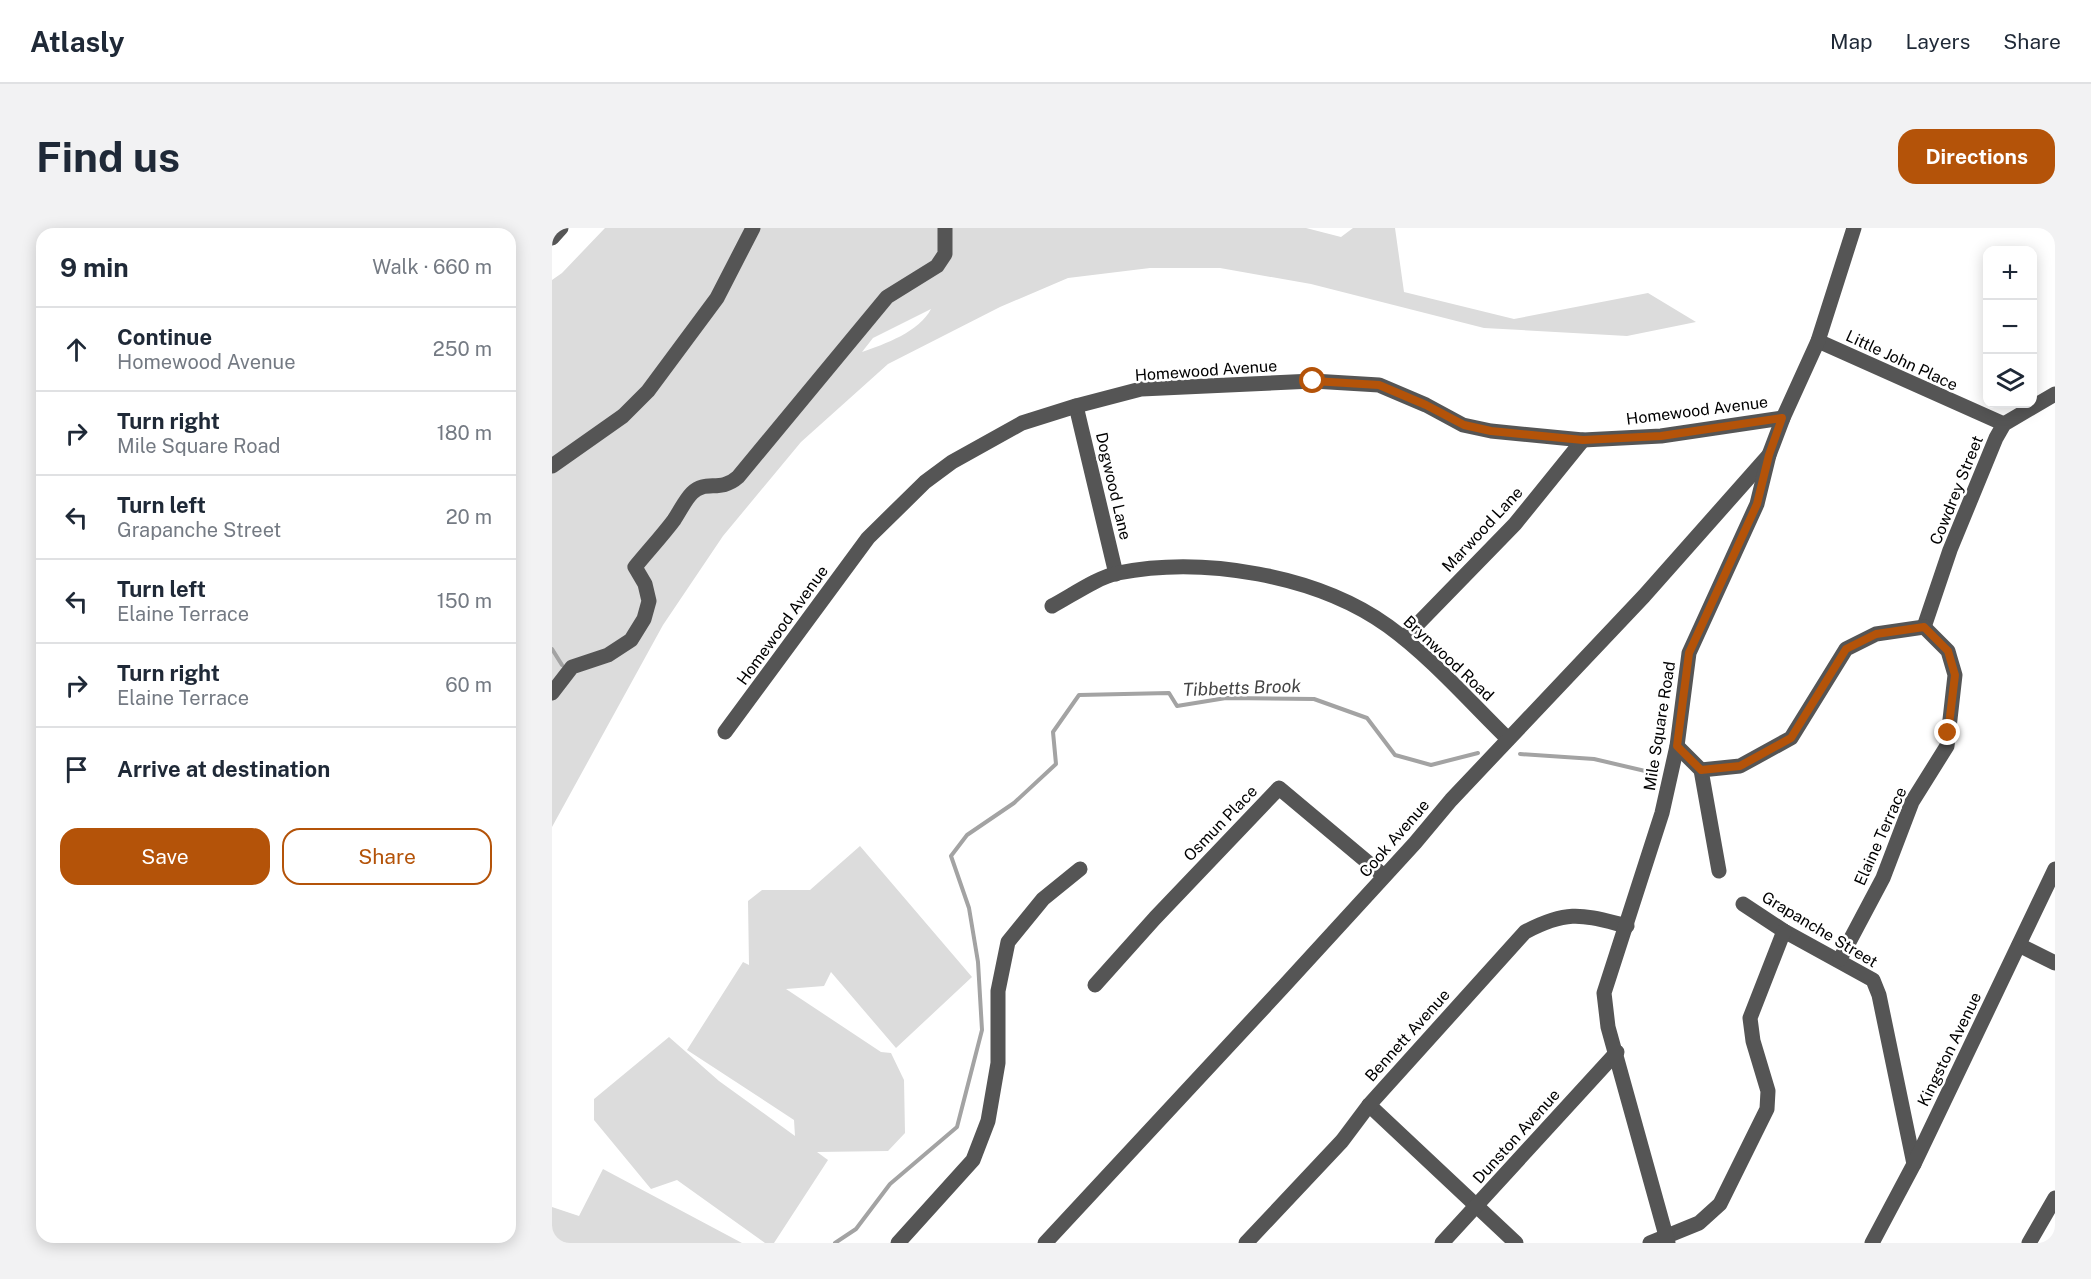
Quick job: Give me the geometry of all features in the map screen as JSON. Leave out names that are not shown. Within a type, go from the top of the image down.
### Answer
[{"type":"street","points":[[552,238],[561,228]]},
{"type":"street","points":[[552,466],[623,416],[648,391],[717,298],[753,228]]},
{"type":"street","points":[[552,693],[572,667],[608,655],[631,640],[644,619],[650,601],[645,584],[635,567],[658,541],[692,493],[701,487],[719,488],[730,484],[738,477],[887,297],[938,266],[945,254],[945,228]]},
{"type":"street","name":"Mile Square Road","points":[[1667,1239],[1604,1007],[1604,993],[1662,813],[1677,746],[1689,653],[1757,504],[1769,455],[1782,418],[1818,341],[1854,228]]},
{"type":"street","name":"Little John Place","points":[[1818,341],[2004,424]]},
{"type":"street","name":"Homewood Avenue","points":[[725,732],[868,538],[925,482],[952,462],[1022,423],[1076,406],[1141,389],[1313,381],[1379,385],[1464,425],[1491,431],[1583,440],[1661,436],[1782,418]]},
{"type":"street","name":"Cowdrey Street","points":[[1924,627],[1950,550],[1996,438],[2004,424],[2055,394]]},
{"type":"street","name":"Dogwood Lane","points":[[1076,406],[1116,573]]},
{"type":"street","name":"Marwood Lane","points":[[1404,638],[1515,524],[1583,440]]},
{"type":"street","name":"Cook Avenue","points":[[1045,1243],[1508,739],[1644,596],[1769,455]]},
{"type":"street","name":"Brynwood Road","points":[[1052,606],[1116,573],[1196,567],[1246,571],[1299,582],[1353,606],[1404,638],[1508,739]]},
{"type":"street","points":[[1701,770],[1740,766],[1791,738],[1846,649],[1876,634],[1924,627]]},
{"type":"street","name":"Elaine Terrace","points":[[1839,959],[1883,878],[1912,802],[1947,746],[1955,675],[1948,651],[1924,627]]},
{"type":"street","points":[[1677,746],[1701,770],[1719,871]]},
{"type":"street","name":"Osmun Place","points":[[1095,986],[1279,788],[1384,876]]},
{"type":"street","points":[[900,1242],[973,1160],[988,1121],[998,1063],[998,991],[1008,942],[1043,899],[1080,869]]},
{"type":"street","name":"Kingston Avenue","points":[[1872,1243],[1914,1164],[2055,869]]},
{"type":"street","name":"Grapanche Street","points":[[1743,904],[1784,931],[1839,959],[1873,980],[1879,995],[1914,1164]]},
{"type":"street","name":"Bennett Avenue","points":[[1246,1243],[1342,1141],[1369,1105],[1526,932],[1543,922],[1570,915],[1627,926]]},
{"type":"street","points":[[1650,1243],[1667,1239],[1699,1223],[1720,1204],[1767,1109],[1768,1091],[1753,1041],[1750,1018],[1784,931]]},
{"type":"street","points":[[2019,945],[2055,963]]},
{"type":"street","name":"Dunston Avenue","points":[[1442,1243],[1617,1052]]},
{"type":"street","points":[[1369,1105],[1516,1243]]},
{"type":"street","points":[[2031,1240],[2055,1198]]},
{"type":"shaded area","points":[[605,228],[1306,228],[1341,237],[1353,228],[1395,228],[1404,292],[1514,319],[1648,293],[1696,322],[1627,336],[1484,328],[1311,284],[1220,268],[1150,268],[1068,278],[1000,307],[888,364],[801,442],[723,536],[663,625],[552,827],[552,280],[562,273]],"holes":[[[931,309],[926,317],[901,336],[862,352],[873,338]]]},
{"type":"shaded area","points":[[860,846],[972,977],[896,1048],[831,972],[824,986],[786,989],[881,1052],[891,1053],[904,1080],[905,1133],[888,1151],[817,1152],[828,1160],[774,1243],[765,1243],[677,1180],[651,1189],[594,1120],[594,1099],[669,1037],[719,1081],[795,1136],[794,1120],[687,1050],[743,962],[749,965],[748,901],[762,890],[810,890]]},
{"type":"shaded area","points":[[603,1169],[742,1243],[552,1243],[552,1207],[579,1216]]},
{"type":"waterway","points":[[552,649],[562,665]]},
{"type":"waterway","name":"Tibbetts Brook","points":[[835,1243],[856,1229],[890,1184],[957,1127],[982,1030],[978,962],[969,908],[951,856],[967,835],[1014,803],[1056,764],[1053,732],[1079,695],[1169,693],[1177,706],[1226,698],[1314,699],[1367,718],[1395,755],[1431,765],[1478,753]]},
{"type":"waterway","name":"Tibbetts Brook","points":[[1520,754],[1594,759],[1658,774]]},
{"type":"route","points":[[1313,381],[1379,385],[1426,405],[1464,425],[1491,431],[1583,440],[1661,436],[1782,418],[1769,455],[1757,504],[1689,653],[1677,746],[1701,770],[1740,766],[1791,738],[1846,649],[1876,634],[1924,627],[1948,651],[1955,675],[1948,733]]}]
